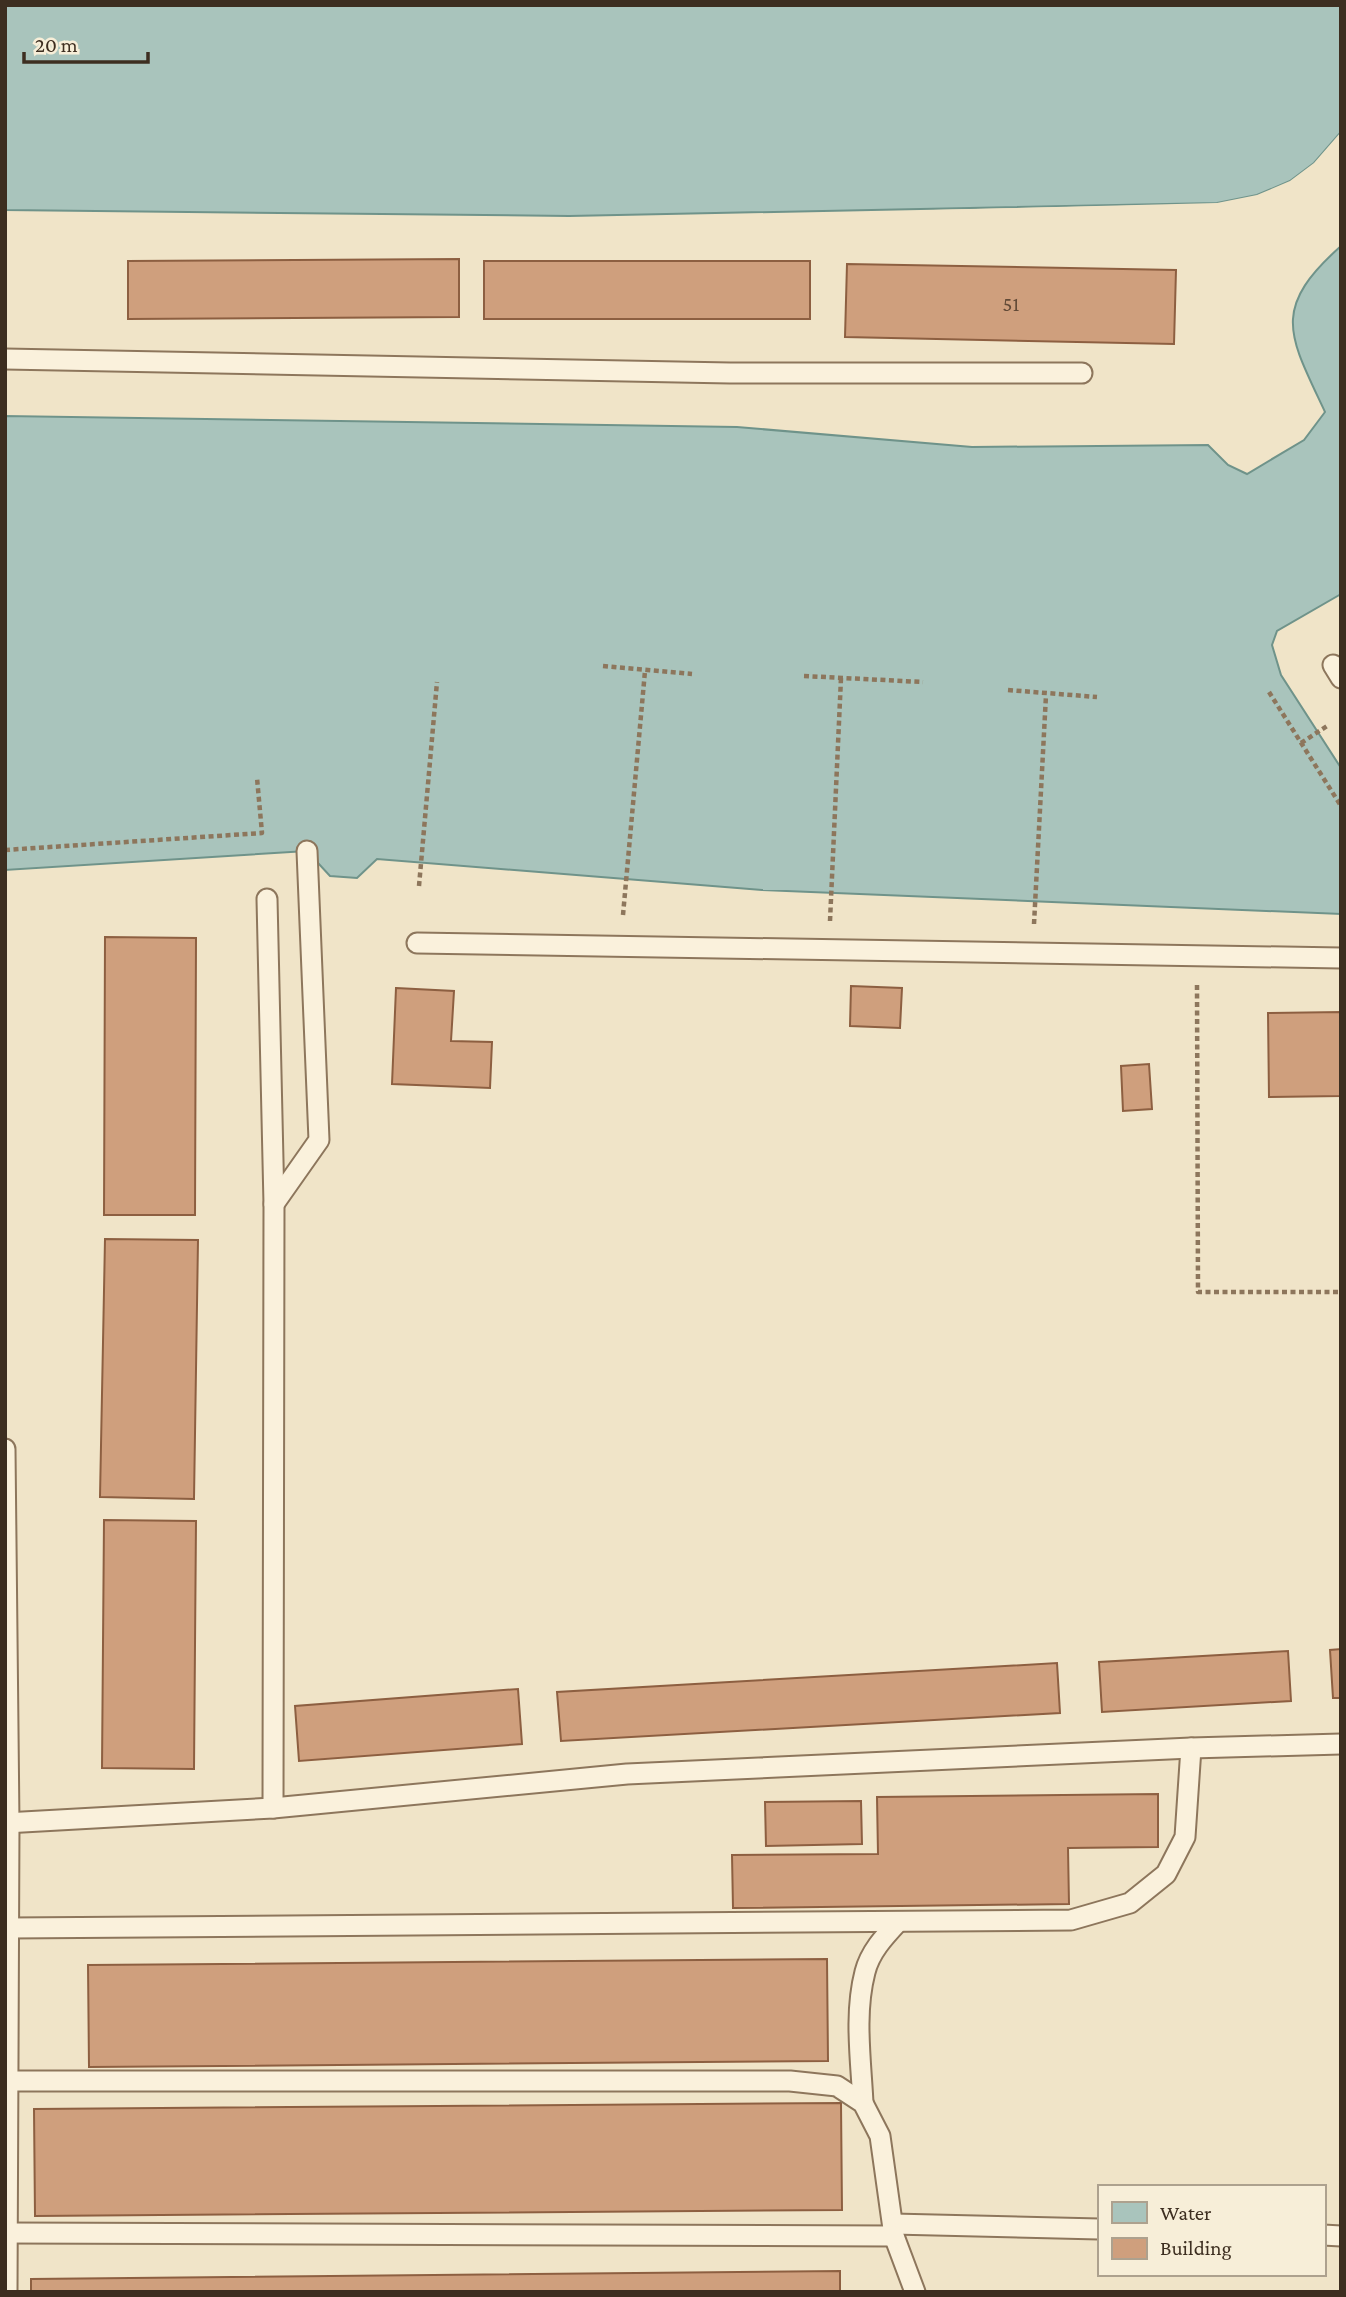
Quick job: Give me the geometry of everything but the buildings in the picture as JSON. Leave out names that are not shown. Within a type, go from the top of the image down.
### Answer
[{"type":"lane","points":[[5,359],[730,373],[1082,373]]},
{"type":"lane","points":[[274,1204],[319,1140],[307,851]]},
{"type":"lane","points":[[267,899],[274,1204],[273,1808]]},
{"type":"lane","points":[[417,943],[1341,958]]},
{"type":"lane","points":[[5,1449],[9,1928],[6,2081],[7,2292]]},
{"type":"lane","points":[[7,1823],[273,1808],[626,1774],[1191,1748],[1341,1744]]},
{"type":"lane","points":[[9,1928],[1071,1920],[1130,1903],[1166,1874],[1185,1837],[1191,1748]]},
{"type":"lane","points":[[898,1922],[880,1940],[865,1971],[859,2022],[863,2103],[880,2136],[893,2230],[915,2292]]},
{"type":"lane","points":[[6,2081],[790,2081],[837,2086],[863,2103]]},
{"type":"lane","points":[[6,2232],[1098,2230]]},
{"type":"path","points":[[603,666],[692,674]]},
{"type":"path","points":[[620,947],[645,671]]},
{"type":"path","points":[[804,676],[923,682]]},
{"type":"path","points":[[828,950],[841,678]]},
{"type":"path","points":[[419,886],[437,682]]},
{"type":"path","points":[[1008,691],[1097,697]]},
{"type":"path","points":[[1269,692],[1341,806]]},
{"type":"path","points":[[1032,953],[1046,695]]},
{"type":"path","points":[[1301,743],[1327,726]]},
{"type":"path","points":[[5,850],[262,834],[257,778]]},
{"type":"path","points":[[1196,956],[1198,1292],[1341,1292]]},
{"type":"water","points":[[5,5],[1341,5],[1341,132],[1314,163],[1290,181],[1257,195],[1217,203],[569,216],[5,210]]},
{"type":"water","points":[[1341,246],[1341,594],[1277,631],[1272,645],[1281,675],[1341,768],[1341,914],[762,890],[377,859],[357,878],[330,876],[307,851],[5,870],[5,416],[737,427],[972,447],[1208,445],[1228,465],[1247,474],[1304,440],[1325,412],[1302,362],[1293,324],[1295,306],[1303,288],[1318,268]]},
{"type":"pier","points":[[1341,132],[1341,137],[1317,166],[1292,184],[1258,198],[1218,207],[937,213],[933,210],[1217,203],[1257,195],[1290,181],[1314,163]]}]
